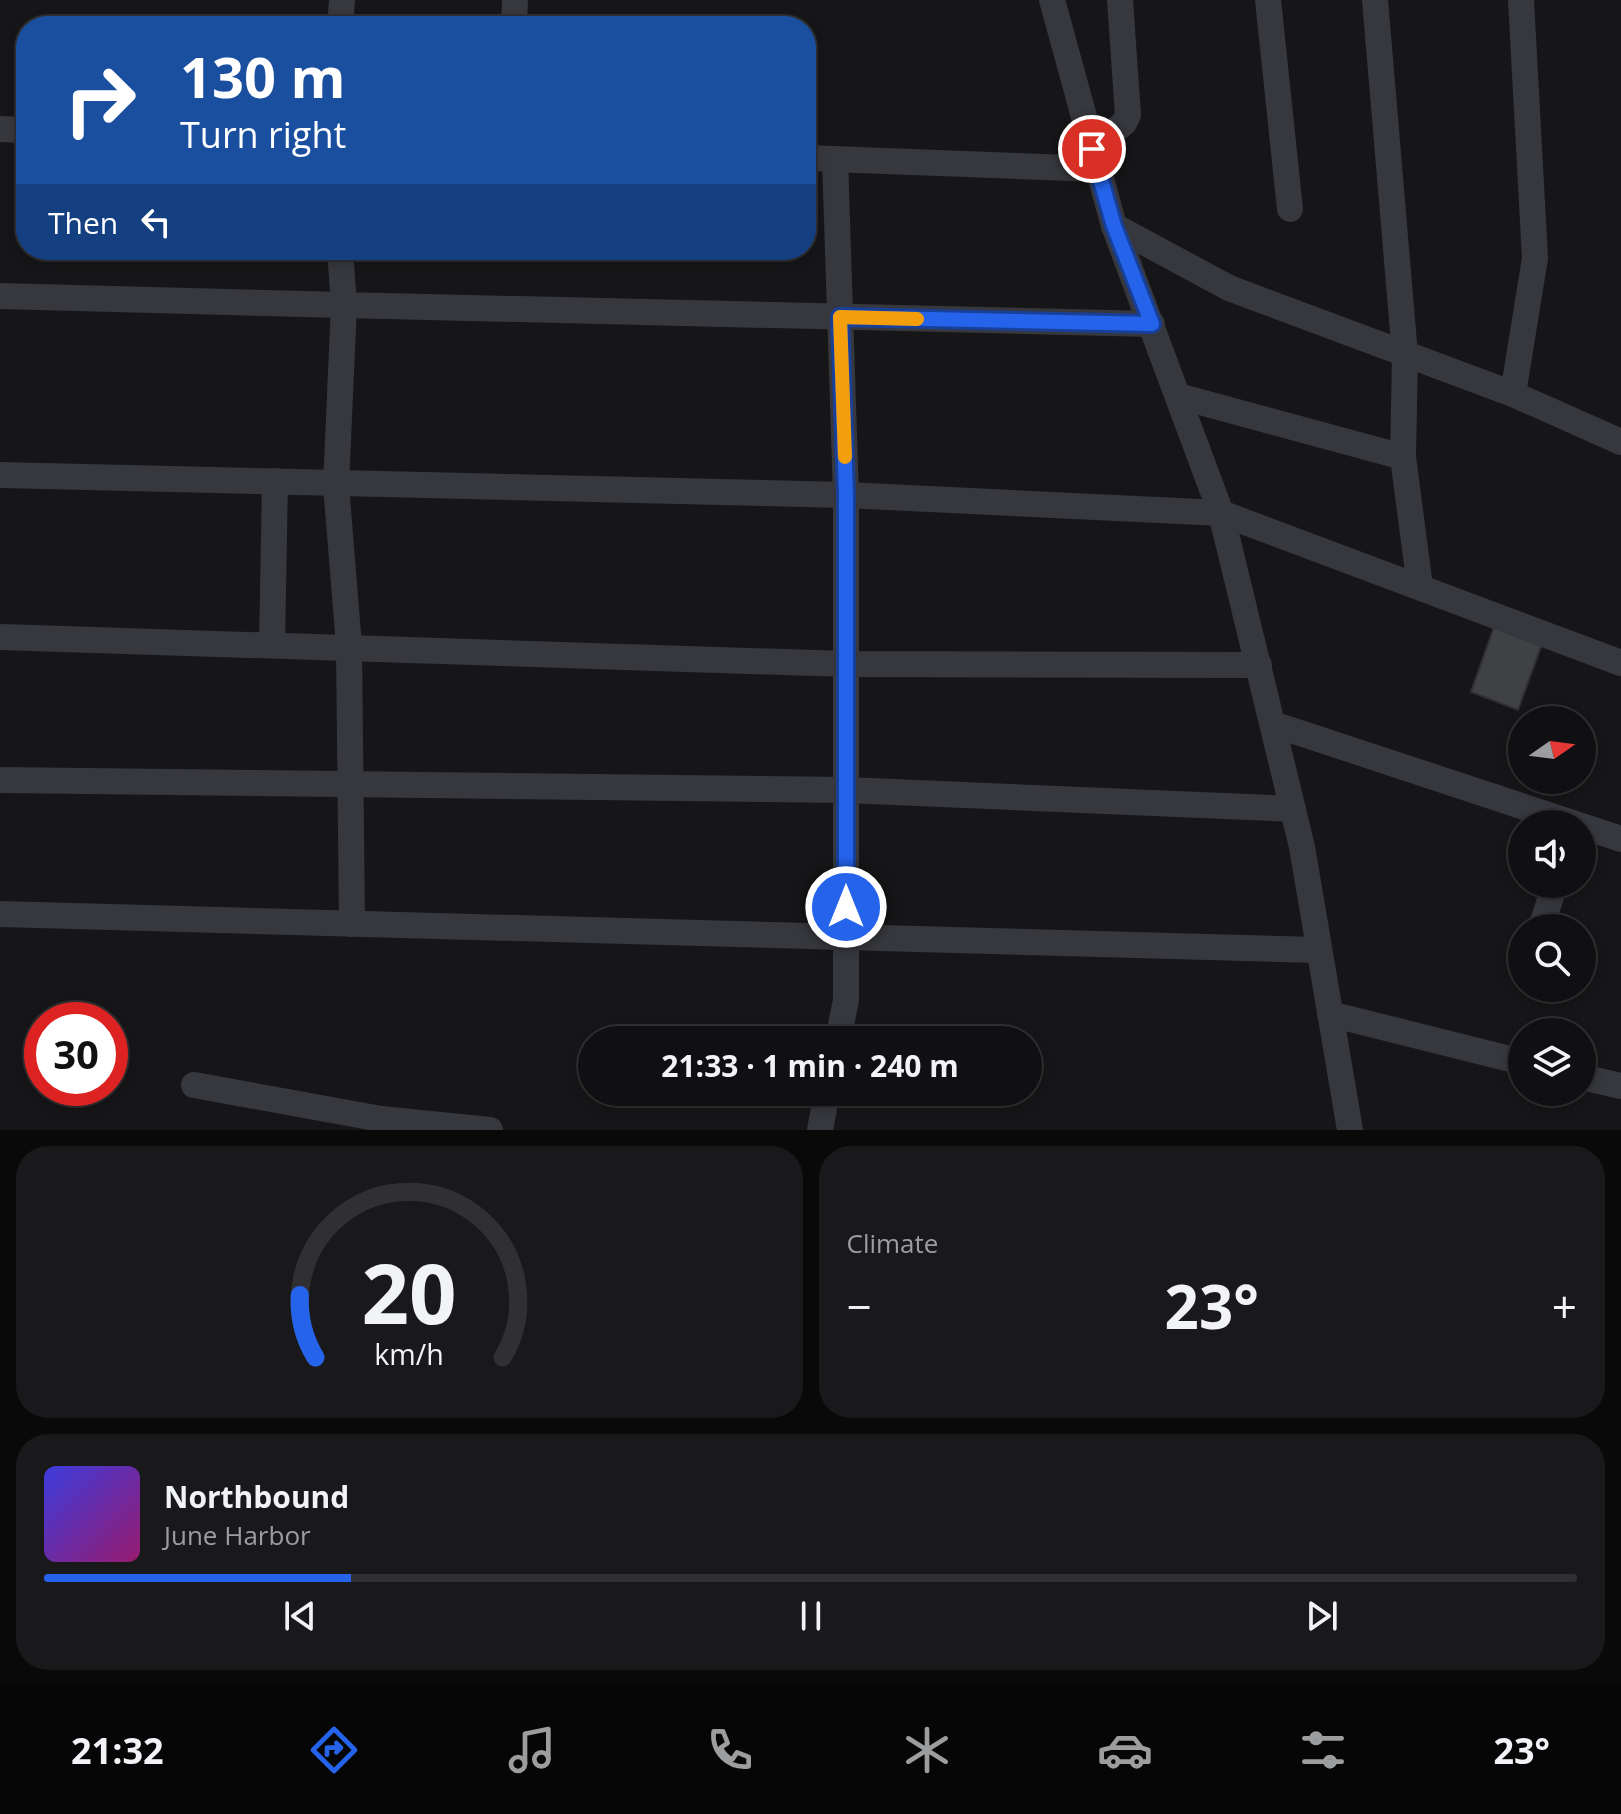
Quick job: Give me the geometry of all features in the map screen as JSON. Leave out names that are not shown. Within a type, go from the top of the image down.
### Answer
[{"type":"street","points":[[1052,0],[1114,226],[1221,513],[1293,809],[1350,1130]]},
{"type":"street","points":[[1094,159],[1128,115],[1120,0]]},
{"type":"street","points":[[1268,0],[1290,209]]},
{"type":"street","points":[[1375,0],[1405,355],[1403,457],[1420,587]]},
{"type":"street","points":[[1513,394],[1535,258],[1521,0]]},
{"type":"street","points":[[816,158],[1094,159]]},
{"type":"street","points":[[835,159],[846,495],[846,1000],[841,1026]]},
{"type":"street","points":[[1114,226],[1229,288],[1513,394],[1621,442]]},
{"type":"street","points":[[341,260],[344,305],[336,485],[349,646],[353,784],[352,924]]},
{"type":"street","points":[[0,296],[1152,324]]},
{"type":"street","points":[[1178,396],[1403,457]]},
{"type":"street","points":[[0,475],[336,485],[461,483],[846,495],[1221,513],[1621,663]]},
{"type":"street","points":[[272,645],[275,481]]},
{"type":"street","points":[[0,637],[846,664],[1259,665]]},
{"type":"street","points":[[1273,724],[1534,810]]},
{"type":"street","points":[[0,780],[846,790],[1293,809]]},
{"type":"street","points":[[1596,830],[1621,839]]},
{"type":"street","points":[[0,914],[1319,950]]},
{"type":"street","points":[[1330,1014],[1508,1058]]},
{"type":"street","points":[[1596,1080],[1621,1086]]},
{"type":"street","points":[[194,1085],[379,1124],[490,1130]]},
{"type":"street","points":[[820,1130],[824,1106]]},
{"type":"building","points":[[1495,624],[1543,641],[1519,706],[1508,706],[1471,692]]},
{"type":"slow traffic","points":[[845,457],[840,317],[917,319]]},
{"type":"route","points":[[846,907],[846,495],[840,317],[1152,324],[1114,226],[1092,149]]}]
